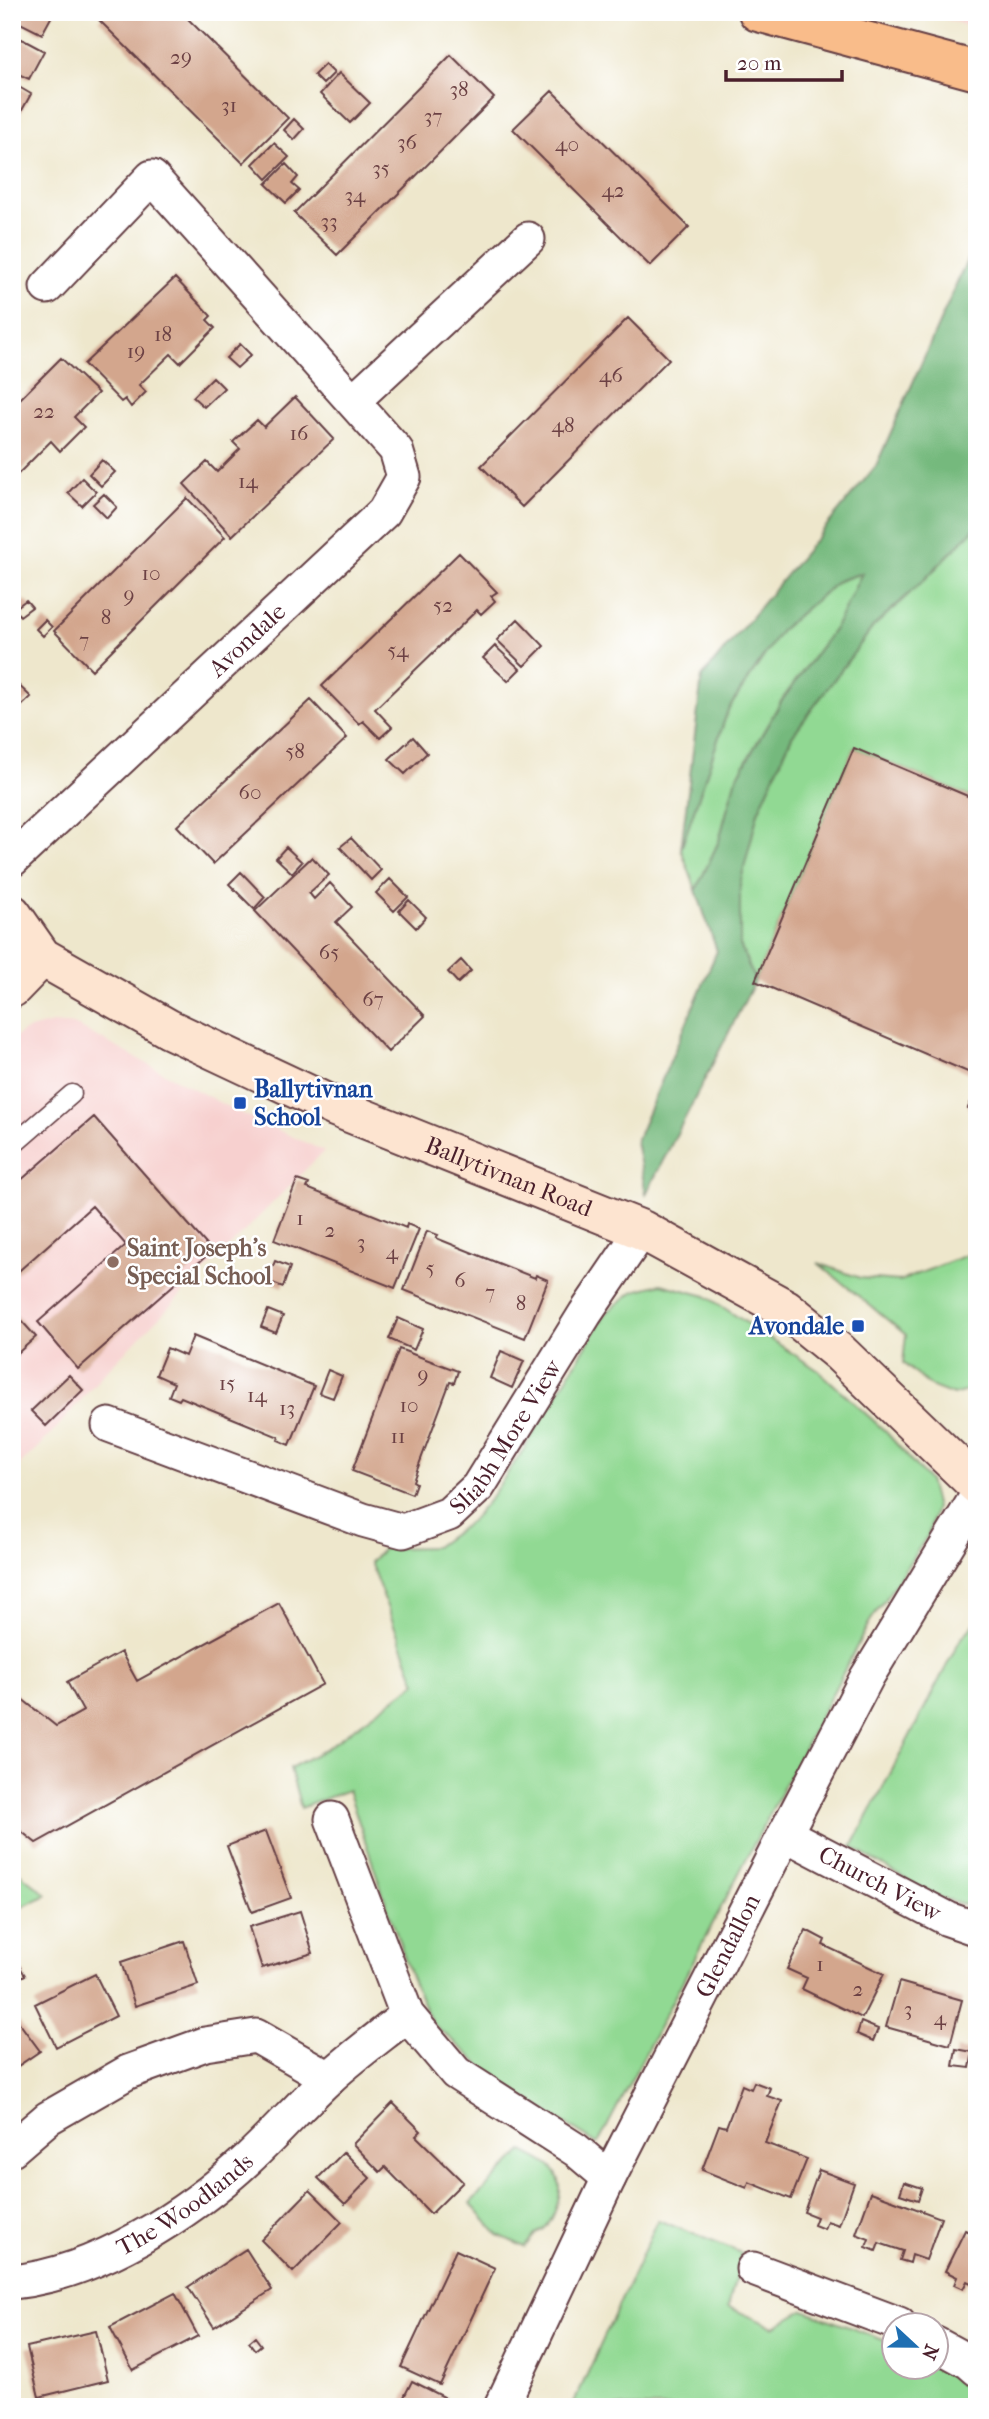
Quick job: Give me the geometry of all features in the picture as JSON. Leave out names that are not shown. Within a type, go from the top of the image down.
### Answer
[{"type":"highway","points":[[763,13],[977,71]]},
{"type":"street","name":"Avondale","points":[[12,860],[384,512],[404,477],[396,450],[152,177],[47,287]]},
{"type":"street","points":[[353,401],[528,239]]},
{"type":"street","name":"Ballytivnan Road","points":[[12,914],[42,957],[169,1029],[335,1107],[642,1230],[786,1309],[840,1353],[977,1485]]},
{"type":"street","points":[[12,988],[42,957]]},
{"type":"street","name":"Sliabh More View","points":[[109,1425],[363,1520],[403,1531],[449,1514],[478,1486],[585,1314],[642,1230]]},
{"type":"street","name":"Glendallon","points":[[501,2407],[609,2178],[867,1678],[977,1496]]},
{"type":"street","points":[[332,1819],[407,2015],[456,2073],[576,2150],[609,2178]]},
{"type":"street","name":"Church View","points":[[785,1835],[948,1919],[977,1929]]},
{"type":"street","name":"The Woodlands","points":[[12,2282],[34,2280],[94,2261],[176,2218],[248,2160],[329,2078],[407,2015]]},
{"type":"street","points":[[12,2148],[48,2118],[128,2072],[205,2043],[256,2036],[329,2078]]},
{"type":"street","points":[[753,2269],[880,2318]]},
{"type":"street","points":[[950,2352],[977,2369]]},
{"type":"lane","points":[[12,1146],[72,1094]]},
{"type":"shaded area","points":[[923,12],[977,12],[977,29]]},
{"type":"shaded area","name":"Saint Joseph's Special School","points":[[52,1023],[75,1025],[228,1107],[324,1151],[104,1373],[54,1431],[12,1473],[12,1039],[26,1030]]},
{"type":"green space","points":[[977,238],[977,526],[873,627],[792,736],[758,812],[740,884],[740,945],[755,981],[646,1194],[636,1141],[717,951],[696,890],[719,841],[735,781],[781,702],[836,626],[862,573],[838,581],[782,629],[728,710],[681,849],[702,677],[876,466]]},
{"type":"green space","points":[[977,526],[977,800],[854,748],[755,981],[740,945],[740,884],[758,812],[792,736],[873,627]]},
{"type":"green space","points":[[863,573],[836,626],[781,701],[735,781],[719,841],[696,890],[681,849],[728,710],[782,629],[838,581]]},
{"type":"green space","points":[[977,1251],[977,1388],[953,1395],[930,1386],[903,1363],[906,1335],[818,1263],[860,1278],[900,1281]]},
{"type":"green space","points":[[661,1284],[706,1296],[819,1371],[886,1432],[929,1481],[936,1508],[928,1535],[869,1623],[598,2144],[511,2091],[432,2023],[411,1977],[348,1790],[301,1808],[290,1768],[324,1750],[416,1683],[370,1562],[384,1548],[435,1547],[471,1521],[526,1446],[606,1313],[634,1291]]},
{"type":"green space","points":[[977,1621],[977,1908],[934,1896],[852,1847],[960,1640]]},
{"type":"green space","points":[[12,1867],[47,1895],[12,1912]]},
{"type":"green space","points":[[523,2151],[552,2168],[560,2188],[557,2206],[550,2222],[525,2247],[498,2235],[470,2203]]},
{"type":"green space","points":[[658,2220],[742,2253],[728,2307],[774,2327],[804,2310],[880,2339],[880,2380],[950,2380],[950,2369],[977,2390],[977,2407],[572,2407]]},
{"type":"building","points":[[12,12],[54,12],[42,34],[12,19]]},
{"type":"building","points":[[107,12],[181,12],[288,118],[243,163],[99,20]]},
{"type":"building","points":[[12,34],[44,51],[29,79],[12,71]]},
{"type":"building","points":[[451,55],[494,98],[337,255],[294,213]]},
{"type":"building","points":[[325,64],[334,73],[323,84],[314,75]]},
{"type":"building","points":[[339,73],[370,103],[350,123],[320,94]]},
{"type":"building","points":[[12,83],[31,94],[16,121],[12,119]]},
{"type":"building","points":[[552,91],[689,227],[650,266],[513,129]]},
{"type":"building","points":[[294,119],[304,129],[294,140],[284,130]]},
{"type":"building","points":[[274,143],[289,157],[267,179],[253,164]]},
{"type":"building","points":[[286,164],[298,177],[292,184],[299,190],[286,203],[266,184]]},
{"type":"building","points":[[175,278],[211,316],[207,320],[215,328],[180,363],[171,354],[139,385],[146,392],[131,407],[125,399],[121,402],[84,364]]},
{"type":"building","points":[[628,318],[669,359],[522,507],[481,466]]},
{"type":"building","points":[[240,344],[251,355],[237,368],[226,358]]},
{"type":"building","points":[[61,358],[98,393],[74,417],[84,427],[60,451],[51,441],[12,480],[12,407]]},
{"type":"building","points":[[213,377],[224,388],[204,407],[193,397]]},
{"type":"building","points":[[295,397],[334,439],[232,536],[184,484],[207,462],[217,472],[240,449],[233,442],[257,420],[264,427]]},
{"type":"building","points":[[102,460],[115,472],[101,486],[89,474]]},
{"type":"building","points":[[82,478],[96,492],[82,506],[68,493]]},
{"type":"building","points":[[104,494],[117,507],[107,518],[93,504]]},
{"type":"building","points":[[187,498],[225,537],[92,670],[54,631]]},
{"type":"building","points":[[459,553],[497,592],[491,596],[495,601],[481,614],[477,610],[375,709],[392,727],[380,738],[363,721],[359,724],[322,686]]},
{"type":"building","points":[[26,600],[32,607],[20,616],[14,609]]},
{"type":"building","points":[[518,619],[544,646],[524,666],[497,640]]},
{"type":"building","points":[[45,620],[52,627],[43,636],[36,629]]},
{"type":"building","points":[[495,646],[520,669],[508,681],[483,658]]},
{"type":"building","points":[[12,679],[31,697],[12,715]]},
{"type":"building","points":[[311,700],[347,738],[213,864],[177,826]]},
{"type":"building","points":[[413,737],[427,753],[405,774],[389,759]]},
{"type":"building","points":[[854,748],[977,800],[977,1076],[755,981]]},
{"type":"building","points":[[351,838],[381,870],[371,880],[340,847]]},
{"type":"building","points":[[286,847],[302,862],[292,873],[276,858]]},
{"type":"building","points":[[312,857],[329,875],[309,893],[314,899],[330,883],[352,907],[336,922],[425,1016],[388,1052],[255,911]]},
{"type":"building","points":[[241,872],[265,897],[254,909],[229,884]]},
{"type":"building","points":[[390,879],[408,897],[394,911],[376,893]]},
{"type":"building","points":[[409,900],[426,917],[416,928],[399,911]]},
{"type":"building","points":[[461,960],[471,971],[458,983],[448,972]]},
{"type":"building","points":[[977,1089],[977,1112],[968,1108]]},
{"type":"building","points":[[94,1117],[212,1251],[78,1369],[38,1322],[126,1245],[92,1206],[12,1277],[12,1188]]},
{"type":"building","points":[[297,1180],[309,1184],[307,1188],[406,1228],[407,1224],[419,1229],[395,1288],[274,1240]]},
{"type":"building","points":[[427,1231],[438,1235],[436,1238],[535,1278],[536,1275],[548,1280],[525,1338],[404,1290]]},
{"type":"building","points":[[275,1261],[290,1267],[283,1287],[267,1281]]},
{"type":"building","points":[[12,1310],[36,1337],[12,1358]]},
{"type":"building","points":[[268,1310],[283,1316],[276,1333],[261,1327]]},
{"type":"building","points":[[398,1318],[423,1329],[414,1350],[389,1339]]},
{"type":"building","points":[[193,1336],[314,1386],[290,1445],[278,1440],[279,1437],[181,1397],[179,1400],[169,1396],[174,1383],[156,1375],[167,1348],[185,1356]]},
{"type":"building","points":[[399,1349],[458,1371],[454,1383],[450,1382],[420,1462],[413,1481],[416,1483],[412,1494],[352,1471]]},
{"type":"building","points":[[501,1351],[524,1361],[512,1388],[490,1378]]},
{"type":"building","points":[[328,1370],[342,1376],[333,1398],[319,1393]]},
{"type":"building","points":[[69,1375],[83,1390],[46,1426],[31,1411]]},
{"type":"building","points":[[279,1603],[323,1684],[36,1843],[12,1824],[12,1691],[56,1726],[83,1711],[67,1682],[121,1652],[137,1681]]},
{"type":"building","points":[[266,1831],[291,1898],[252,1912],[227,1846]]},
{"type":"building","points":[[300,1911],[313,1953],[262,1968],[249,1927]]},
{"type":"building","points":[[806,1930],[825,1940],[823,1945],[884,1974],[862,2018],[802,1989],[807,1978],[787,1969]]},
{"type":"building","points":[[184,1941],[198,1985],[135,2006],[121,1962]]},
{"type":"building","points":[[12,1954],[25,1975],[12,1982]]},
{"type":"building","points":[[95,1974],[116,2016],[56,2047],[35,2004]]},
{"type":"building","points":[[899,1982],[962,2000],[950,2045],[886,2027]]},
{"type":"building","points":[[12,2013],[40,2051],[12,2070]]},
{"type":"building","points":[[861,2022],[878,2029],[873,2041],[857,2034]]},
{"type":"building","points":[[956,2049],[973,2052],[970,2068],[953,2066]]},
{"type":"building","points":[[754,2082],[770,2088],[767,2096],[782,2101],[765,2143],[807,2159],[791,2199],[749,2182],[747,2188],[702,2170],[719,2125],[726,2127],[742,2085],[751,2089]]},
{"type":"building","points":[[393,2103],[421,2131],[416,2136],[463,2182],[431,2214],[385,2167],[380,2172],[353,2144]]},
{"type":"building","points":[[344,2152],[370,2178],[345,2204],[318,2178]]},
{"type":"building","points":[[819,2170],[854,2183],[839,2225],[827,2221],[824,2229],[814,2225],[817,2217],[804,2212]]},
{"type":"building","points":[[904,2182],[922,2188],[918,2200],[900,2194]]},
{"type":"building","points":[[310,2190],[342,2222],[293,2272],[261,2240]]},
{"type":"building","points":[[871,2192],[941,2218],[926,2260],[912,2255],[910,2263],[900,2260],[903,2251],[879,2243],[876,2251],[866,2247],[869,2239],[856,2234]]},
{"type":"building","points":[[965,2230],[977,2236],[977,2286],[967,2281],[963,2289],[954,2285],[957,2277],[945,2271]]},
{"type":"building","points":[[246,2249],[272,2290],[214,2327],[188,2287]]},
{"type":"building","points":[[456,2250],[495,2268],[440,2385],[401,2367]]},
{"type":"building","points":[[175,2293],[198,2336],[133,2370],[110,2327]]},
{"type":"building","points":[[96,2331],[108,2380],[39,2397],[27,2347]]},
{"type":"building","points":[[255,2337],[261,2345],[255,2350],[249,2342]]},
{"type":"building","points":[[412,2381],[444,2397],[439,2407],[399,2407]]},
{"type":"place","name":"Ballytivnan School","points":[[240,1103]]},
{"type":"place","name":"Saint Joseph's Special School","points":[[113,1262]]},
{"type":"place","name":"Avondale","points":[[858,1326]]}]
